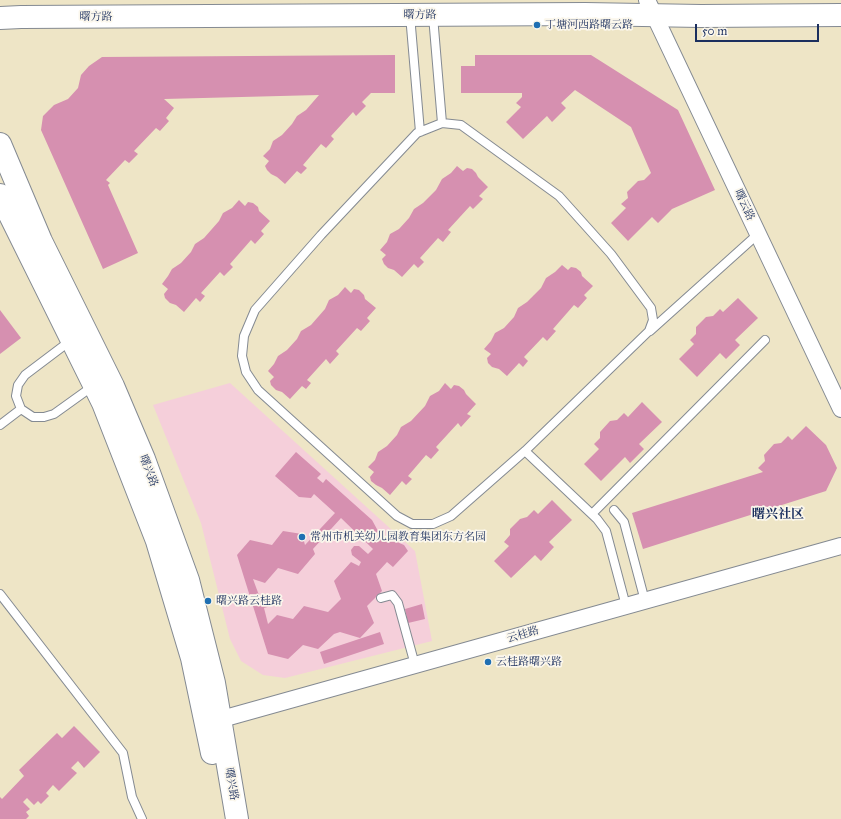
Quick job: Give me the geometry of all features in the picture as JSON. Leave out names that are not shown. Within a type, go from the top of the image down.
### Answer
[{"type":"street","name":"曙方路","points":[[0,18],[585,14],[650,7],[841,15]]},
{"type":"street","name":"曙云路","points":[[650,7],[841,409]]},
{"type":"street","name":"曙兴路","points":[[0,144],[41,241],[113,386],[144,459],[188,580],[214,683],[213,722],[223,819]]},
{"type":"street","name":"曙兴路","points":[[0,195],[103,403],[157,541],[213,722],[237,819]]},
{"type":"street","name":"云桂路","points":[[213,722],[841,546]]},
{"type":"lane","points":[[433,14],[442,123]]},
{"type":"lane","points":[[410,15],[420,132]]},
{"type":"lane","points":[[649,331],[653,320],[651,308],[611,254],[559,196],[461,125],[442,123],[417,133],[321,235],[255,310],[244,336],[242,356],[246,372],[263,396],[397,516],[412,524],[433,524],[451,516],[525,451],[649,331],[758,234]]},
{"type":"lane","points":[[71,340],[25,375],[18,385],[16,396],[21,409],[33,417],[44,417],[54,414],[94,385]]},
{"type":"lane","points":[[592,514],[765,340]]},
{"type":"lane","points":[[0,425],[21,409]]},
{"type":"lane","points":[[525,451],[598,519],[606,531],[626,606]]},
{"type":"lane","points":[[614,510],[624,522],[645,601]]},
{"type":"lane","points":[[0,594],[123,753],[132,797],[142,819]]},
{"type":"lane","points":[[381,598],[392,595],[398,603],[415,665]]},
{"type":"shaded area","name":"常州市机关幼儿园教育集团东方名园","points":[[230,383],[415,551],[432,641],[285,678],[263,675],[241,661],[230,639],[201,523],[153,405]]},
{"type":"building","points":[[395,55],[395,93],[371,93],[362,102],[366,106],[356,116],[353,112],[331,136],[334,139],[326,148],[321,144],[303,165],[307,168],[301,174],[297,171],[285,184],[267,170],[265,166],[269,161],[263,156],[270,149],[273,141],[282,135],[297,116],[306,110],[319,95],[164,99],[174,108],[166,118],[169,121],[160,131],[156,128],[134,151],[138,154],[129,163],[125,160],[106,180],[110,183],[108,185],[138,253],[103,269],[41,130],[43,116],[54,105],[68,99],[78,88],[81,75],[89,66],[102,57]]},
{"type":"building","points":[[475,55],[591,55],[678,110],[715,190],[672,209],[658,223],[652,217],[628,241],[611,223],[626,208],[621,204],[628,198],[627,192],[638,181],[644,180],[651,173],[631,127],[575,90],[561,103],[566,108],[552,122],[547,116],[523,139],[506,122],[521,107],[516,103],[522,97],[522,93],[461,93],[461,66],[475,66]]},
{"type":"building","points":[[457,166],[463,171],[467,168],[472,169],[488,187],[479,196],[483,199],[473,209],[470,206],[448,230],[451,232],[443,242],[438,238],[420,258],[424,262],[418,268],[414,264],[402,277],[384,264],[382,259],[386,255],[380,250],[387,242],[390,234],[399,229],[409,218],[414,209],[423,203],[436,190],[442,179],[451,173]]},
{"type":"building","points":[[239,200],[245,206],[248,202],[253,203],[270,221],[261,231],[264,234],[255,244],[251,240],[230,264],[233,267],[224,276],[220,272],[201,293],[205,296],[200,302],[196,298],[184,312],[165,298],[164,294],[168,289],[162,284],[172,269],[181,263],[191,252],[195,244],[204,238],[219,221],[223,213],[232,208]]},
{"type":"building","points":[[562,265],[568,270],[571,267],[576,268],[593,286],[584,295],[587,298],[578,308],[574,305],[553,329],[556,331],[547,341],[543,337],[524,357],[528,361],[523,367],[519,363],[507,376],[499,369],[492,367],[488,363],[487,358],[491,354],[484,349],[491,341],[495,333],[504,328],[514,317],[518,308],[527,302],[541,288],[546,278]]},
{"type":"building","points":[[345,287],[351,293],[354,289],[359,290],[364,295],[365,299],[376,308],[367,318],[370,321],[361,331],[357,328],[336,351],[339,354],[330,364],[326,359],[307,380],[311,383],[306,389],[302,386],[290,399],[271,385],[270,381],[274,377],[268,371],[278,356],[287,350],[297,339],[301,331],[311,325],[325,309],[329,300],[338,295]]},
{"type":"building","points":[[738,298],[758,318],[735,340],[740,345],[726,359],[720,353],[697,377],[679,359],[694,344],[690,340],[696,334],[696,327],[706,317],[713,316],[720,309],[723,312]]},
{"type":"building","points":[[0,310],[21,338],[0,354]]},
{"type":"building","points":[[445,383],[451,389],[454,385],[459,386],[476,404],[467,414],[471,416],[461,427],[458,423],[436,447],[439,450],[431,459],[426,455],[408,476],[412,479],[406,485],[402,481],[390,495],[371,481],[370,477],[374,472],[368,467],[375,460],[378,452],[387,446],[397,435],[401,427],[411,421],[425,406],[430,396],[439,391]]},
{"type":"building","points":[[642,402],[662,422],[639,444],[644,449],[630,463],[625,457],[601,481],[584,464],[599,449],[594,444],[600,438],[600,432],[610,421],[617,420],[624,413],[628,417]]},
{"type":"building","points":[[806,426],[826,445],[837,468],[826,491],[643,549],[632,513],[763,472],[758,468],[765,461],[764,455],[774,444],[781,443],[788,436],[792,440]]},
{"type":"building","points":[[296,452],[321,474],[317,478],[323,483],[326,479],[372,520],[378,531],[374,536],[379,540],[383,536],[404,545],[408,551],[393,567],[387,562],[376,574],[382,591],[367,606],[374,623],[360,638],[340,632],[334,634],[318,649],[303,645],[288,659],[268,654],[237,555],[250,540],[272,545],[283,531],[302,534],[305,545],[335,513],[314,494],[311,498],[299,497],[275,476]],"holes":[[[341,518],[373,549],[368,554],[359,546],[354,546],[351,550],[352,555],[361,562],[359,566],[351,562],[334,581],[341,599],[328,612],[304,606],[293,619],[277,615],[268,624],[264,608],[274,605],[277,600],[276,596],[271,595],[260,598],[253,579],[265,583],[278,568],[298,574],[315,554],[313,549]]]},
{"type":"building","points":[[552,500],[572,520],[549,542],[554,547],[541,561],[535,555],[511,578],[494,561],[509,546],[504,542],[510,535],[510,529],[520,519],[527,517],[534,510],[538,514]]},
{"type":"building","points":[[422,604],[425,619],[408,623],[405,609]]},
{"type":"building","points":[[380,632],[384,644],[324,664],[320,652]]},
{"type":"building","points":[[74,726],[100,752],[84,768],[78,761],[71,768],[77,773],[59,791],[53,785],[46,793],[49,796],[41,804],[38,801],[34,805],[27,798],[23,802],[30,809],[26,812],[29,816],[26,819],[0,819],[0,797],[2,799],[24,776],[19,770],[57,733],[62,738]]},
{"type":"place","name":"丁塘河西路曙云路","points":[[537,25]]},
{"type":"place","name":"常州市机关幼儿园教育集团东方名园","points":[[302,537]]},
{"type":"place","name":"曙兴路云桂路","points":[[208,601]]},
{"type":"place","name":"云桂路曙兴路","points":[[488,662]]},
{"type":"district","name":"曙兴社区","points":[[778,515]]}]
